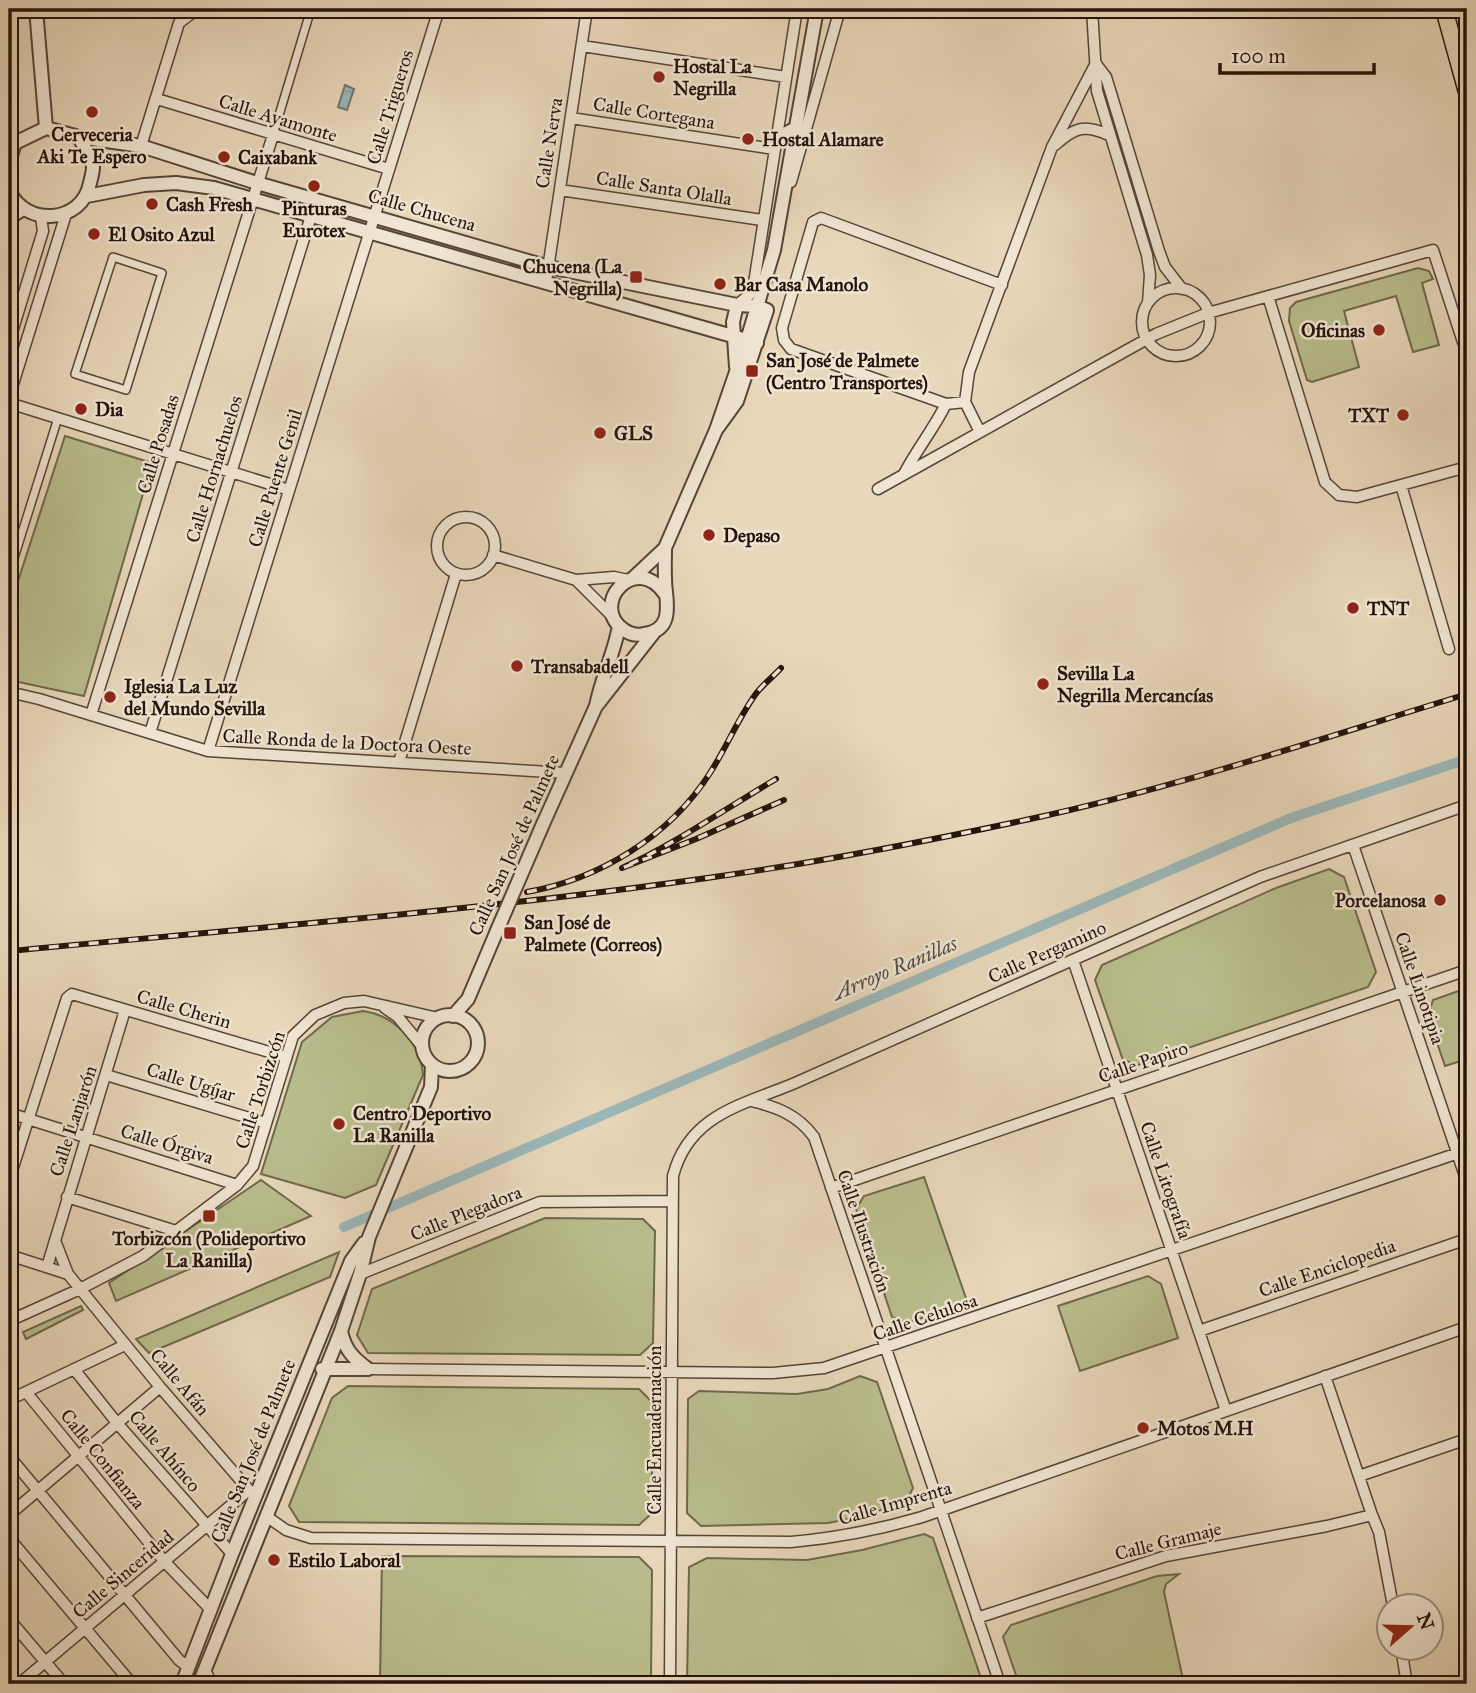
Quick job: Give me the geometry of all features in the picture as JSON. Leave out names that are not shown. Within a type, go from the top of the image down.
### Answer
[{"type":"highway","points":[[1444,9],[1467,92]]},
{"type":"street","points":[[9,162],[15,144],[47,128],[36,9]]},
{"type":"street","points":[[141,146],[179,23],[193,12],[243,9]]},
{"type":"street","points":[[273,135],[311,9]]},
{"type":"street","name":"Calle Trigueros","points":[[375,216],[439,9]]},
{"type":"street","name":"Calle Nerva","points":[[546,282],[587,9]]},
{"type":"street","points":[[737,372],[733,321],[737,305],[748,295],[754,283],[797,9]]},
{"type":"street","points":[[716,430],[737,401],[752,342],[757,306],[782,209],[817,9]]},
{"type":"street","points":[[782,209],[806,136],[840,9]]},
{"type":"street","points":[[1092,9],[1097,91],[1147,255],[1150,275],[1148,303],[1142,323],[1147,339],[1153,346],[1166,354],[1187,354],[1206,338],[1208,313],[1199,298],[1182,289],[1165,267],[1106,77],[1096,64]]},
{"type":"street","points":[[1436,9],[1467,98]]},
{"type":"street","points":[[582,46],[786,77]]},
{"type":"street","points":[[980,432],[965,402],[969,372],[1052,147],[1096,64]]},
{"type":"street","name":"Calle Ayamonte","points":[[157,99],[389,170]]},
{"type":"street","name":"Calle Cortegana","points":[[571,118],[775,144]]},
{"type":"street","points":[[1052,147],[1075,130],[1088,127],[1110,135]]},
{"type":"street","name":"Calle Chucena","points":[[47,128],[79,137],[141,146],[257,183],[549,267],[737,305],[757,306]]},
{"type":"street","points":[[775,144],[796,128]]},
{"type":"street","name":"Calle Posadas","points":[[91,715],[273,135]]},
{"type":"street","points":[[9,397],[66,214],[87,196],[93,167],[79,137]]},
{"type":"street","name":"Calle Chucena","points":[[87,196],[144,185],[176,183],[214,188],[752,342]]},
{"type":"street","name":"Calle Santa Olalla","points":[[560,190],[762,220]]},
{"type":"street","points":[[9,193],[23,209],[41,217],[66,214]]},
{"type":"street","points":[[9,218],[23,209]]},
{"type":"street","name":"Calle Hornachuelos","points":[[150,733],[311,215]]},
{"type":"street","name":"Calle Puente Genil","points":[[208,751],[375,216]]},
{"type":"street","points":[[9,342],[43,231],[41,217]]},
{"type":"street","points":[[965,402],[946,404],[791,349],[784,340],[782,328],[813,222],[821,218],[1002,285]]},
{"type":"street","points":[[878,489],[1147,339],[1208,313],[1433,250],[1463,342],[1467,345]]},
{"type":"street","points":[[113,257],[162,273],[126,390],[75,374],[113,257]]},
{"type":"street","points":[[1148,303],[1162,291],[1182,289]]},
{"type":"street","points":[[1268,296],[1325,482],[1339,495],[1357,497],[1467,467]]},
{"type":"street","points":[[576,580],[628,632],[638,635],[655,631],[667,616],[665,548],[716,430],[737,372],[752,342]]},
{"type":"street","points":[[9,403],[289,490]]},
{"type":"street","points":[[904,474],[946,404]]},
{"type":"street","points":[[9,574],[58,418]]},
{"type":"street","points":[[1401,485],[1449,649]]},
{"type":"street","points":[[467,517],[483,523],[493,537],[494,555],[483,570],[474,574],[456,573],[441,561],[438,552],[440,533],[451,521],[467,517]]},
{"type":"street","points":[[616,622],[611,606],[618,587],[665,548]]},
{"type":"street","points":[[494,555],[576,580],[644,578],[653,581],[666,594]]},
{"type":"street","points":[[399,762],[456,573]]},
{"type":"street","name":"Calle San José de Palmete","points":[[596,706],[599,688],[615,648],[616,622]]},
{"type":"street","name":"Calle San José de Palmete","points":[[453,1016],[468,999],[596,706],[655,631]]},
{"type":"street","name":"Calle Ronda de la Doctora Oeste","points":[[9,692],[208,751],[566,773]]},
{"type":"street","name":"Calle Pergamino","points":[[673,1175],[683,1149],[698,1128],[710,1119],[1260,877],[1467,805]]},
{"type":"street","name":"Calle Linotipia","points":[[1353,845],[1403,992],[1462,1151],[1467,1182]]},
{"type":"street","name":"Calle Litografía","points":[[1073,960],[1226,1411]]},
{"type":"street","name":"Calle Papiro","points":[[831,1188],[1467,970]]},
{"type":"street","name":"Calle Cherin","points":[[29,1118],[67,998],[72,994],[286,1057]]},
{"type":"street","name":"Calle San José de Palmete","points":[[468,999],[468,1022]]},
{"type":"street","name":"Calle Torbizcón","points":[[9,1321],[80,1289],[143,1256],[237,1185],[253,1166],[293,1036],[315,1015],[334,1005],[354,1001],[438,1018]]},
{"type":"street","points":[[382,1005],[398,1017],[422,1046],[427,1059],[439,1070],[464,1067],[476,1054],[477,1037],[468,1022],[453,1016],[438,1018],[426,1030],[422,1046]]},
{"type":"street","name":"Calle Lanjarón","points":[[47,1267],[125,1010]]},
{"type":"street","name":"Calle San José de Palmete","points":[[199,1684],[341,1331],[369,1237],[431,1087],[432,1065]]},
{"type":"street","name":"Calle San José de Palmete","points":[[431,1087],[447,1071]]},
{"type":"street","name":"Calle Ugíjar","points":[[106,1075],[266,1123]]},
{"type":"street","name":"Calle Ilustración","points":[[751,1101],[776,1107],[797,1118],[814,1138],[1000,1684]]},
{"type":"street","name":"Calle Órgiva","points":[[9,1112],[237,1185]]},
{"type":"street","points":[[9,1181],[29,1118]]},
{"type":"street","name":"Calle Celulosa","points":[[369,1369],[773,1373],[824,1368],[1462,1151]]},
{"type":"street","name":"Calle Encuadernación","points":[[670,1684],[673,1175]]},
{"type":"street","points":[[67,1197],[176,1231]]},
{"type":"street","name":"Calle Plegadora","points":[[360,1274],[540,1202],[672,1201]]},
{"type":"street","name":"Calle San José de Palmete","points":[[182,1684],[253,1492],[305,1375],[351,1261],[369,1237]]},
{"type":"street","name":"Calle Enciclopedia","points":[[1199,1331],[1467,1239]]},
{"type":"street","points":[[56,1243],[68,1274],[80,1289]]},
{"type":"street","points":[[9,1255],[68,1274]]},
{"type":"street","name":"Calle Afán","points":[[80,1289],[160,1387],[253,1492]]},
{"type":"street","name":"Calle Imprenta","points":[[266,1516],[285,1530],[312,1538],[791,1542],[837,1538],[881,1529],[940,1510],[1467,1327]]},
{"type":"street","points":[[341,1331],[348,1352],[369,1369]]},
{"type":"street","points":[[9,1400],[125,1345]]},
{"type":"street","points":[[305,1375],[327,1368],[369,1369]]},
{"type":"street","name":"Calle Ahínco","points":[[75,1369],[117,1423],[232,1554]]},
{"type":"street","points":[[1325,1376],[1379,1532],[1391,1592]]},
{"type":"street","points":[[9,1515],[160,1387]]},
{"type":"street","name":"Calle Confianza","points":[[26,1392],[164,1561],[211,1610]]},
{"type":"street","points":[[1359,1476],[1467,1438]]},
{"type":"street","points":[[9,1456],[179,1660],[188,1667]]},
{"type":"street","points":[[253,1492],[266,1516]]},
{"type":"street","points":[[248,1560],[253,1492]]},
{"type":"street","name":"Calle Sinceridad","points":[[19,1684],[164,1561],[253,1492]]},
{"type":"street","name":"Calle Gramaje","points":[[977,1618],[1166,1556],[1327,1526],[1371,1515]]},
{"type":"street","points":[[9,1538],[132,1684]]},
{"type":"street","points":[[9,1619],[64,1684]]},
{"type":"street","points":[[1403,1662],[1407,1684]]},
{"type":"street","points":[[205,1670],[212,1684]]},
{"type":"green space","points":[[1418,268],[1429,271],[1433,279],[1422,283],[1439,345],[1413,352],[1396,296],[1344,311],[1359,367],[1312,382],[1307,380],[1289,321],[1290,308],[1296,302]]},
{"type":"green space","points":[[65,436],[152,463],[84,696],[9,680],[9,609]]},
{"type":"green space","points":[[1329,869],[1344,877],[1376,972],[1368,987],[1138,1065],[1123,1060],[1095,980],[1102,965],[1276,888]]},
{"type":"green space","points":[[1467,988],[1467,1059],[1445,1066],[1428,1016],[1433,1000]]},
{"type":"green space","name":"Centro Deportivo La Ranilla","points":[[363,1011],[385,1018],[404,1033],[417,1052],[423,1075],[376,1185],[345,1198],[261,1174],[302,1042],[332,1017]]},
{"type":"green space","points":[[924,1177],[968,1304],[906,1323],[892,1317],[856,1209],[864,1196]]},
{"type":"green space","points":[[261,1180],[311,1216],[116,1301],[109,1283]]},
{"type":"green space","points":[[545,1218],[643,1219],[655,1231],[653,1343],[640,1355],[368,1353],[357,1335],[372,1289]]},
{"type":"green space","points":[[339,1252],[330,1277],[149,1353],[136,1339]]},
{"type":"green space","points":[[1148,1276],[1161,1284],[1178,1338],[1080,1371],[1058,1306]]},
{"type":"green space","points":[[81,1306],[83,1310],[26,1339],[23,1332]]},
{"type":"green space","points":[[860,1376],[877,1382],[913,1488],[906,1502],[863,1516],[828,1523],[701,1526],[687,1513],[688,1399],[699,1391],[797,1394],[828,1389]]},
{"type":"green space","points":[[348,1386],[639,1389],[652,1402],[652,1513],[639,1525],[299,1522],[289,1506],[332,1398]]},
{"type":"green space","points":[[924,1534],[933,1538],[983,1684],[687,1684],[689,1567],[707,1558],[807,1560],[862,1550]]},
{"type":"green space","points":[[382,1556],[639,1557],[652,1570],[651,1683],[380,1684]]},
{"type":"green space","points":[[1179,1574],[1166,1584],[1164,1592],[1184,1684],[1019,1684],[1003,1637],[1011,1625],[1157,1576]]},
{"type":"water","points":[[345,85],[354,89],[347,110],[338,107]]},
{"type":"waterway","name":"Arroyo Ranillas","points":[[344,1227],[1291,818],[1467,759]]},
{"type":"railway","points":[[527,892],[581,877],[631,851],[654,835],[694,796],[755,695],[781,668]]},
{"type":"railway","points":[[9,951],[533,900],[707,878],[828,859],[1030,819],[1140,792],[1467,694]]},
{"type":"railway","points":[[776,779],[681,837],[622,868],[784,800]]},
{"type":"place","name":"Hostal La Negrilla","points":[[659,77]]},
{"type":"place","name":"Cerveceria Aki Te Espero","points":[[92,112]]},
{"type":"place","name":"Hostal Alamare","points":[[748,139]]},
{"type":"place","name":"Caixabank","points":[[224,157]]},
{"type":"place","name":"Pinturas Eurotex","points":[[314,186]]},
{"type":"place","name":"Cash Fresh","points":[[152,204]]},
{"type":"place","name":"El Osito Azul","points":[[94,234]]},
{"type":"place","name":"Chucena (La Negrilla)","points":[[636,277]]},
{"type":"place","name":"Bar Casa Manolo","points":[[720,284]]},
{"type":"place","name":"Oficinas","points":[[1379,330]]},
{"type":"place","name":"San José de Palmete (Centro Transportes)","points":[[752,371]]},
{"type":"place","name":"Dia","points":[[81,409]]},
{"type":"place","name":"TXT","points":[[1403,415]]},
{"type":"place","name":"GLS","points":[[600,433]]},
{"type":"place","name":"Depaso","points":[[709,535]]},
{"type":"place","name":"TNT","points":[[1353,608]]},
{"type":"place","name":"Transabadell","points":[[517,666]]},
{"type":"place","name":"Sevilla La Negrilla Mercancías","points":[[1043,684]]},
{"type":"place","name":"Iglesia La Luz del Mundo Sevilla","points":[[110,697]]},
{"type":"place","name":"Porcelanosa","points":[[1440,900]]},
{"type":"place","name":"San José de Palmete (Correos)","points":[[510,933]]},
{"type":"place","name":"Centro Deportivo La Ranilla","points":[[339,1124]]},
{"type":"place","name":"Torbizcón (Polideportivo La Ranilla)","points":[[209,1216]]},
{"type":"place","name":"Motos M.H","points":[[1143,1428]]},
{"type":"place","name":"Estilo Laboral","points":[[274,1560]]}]
